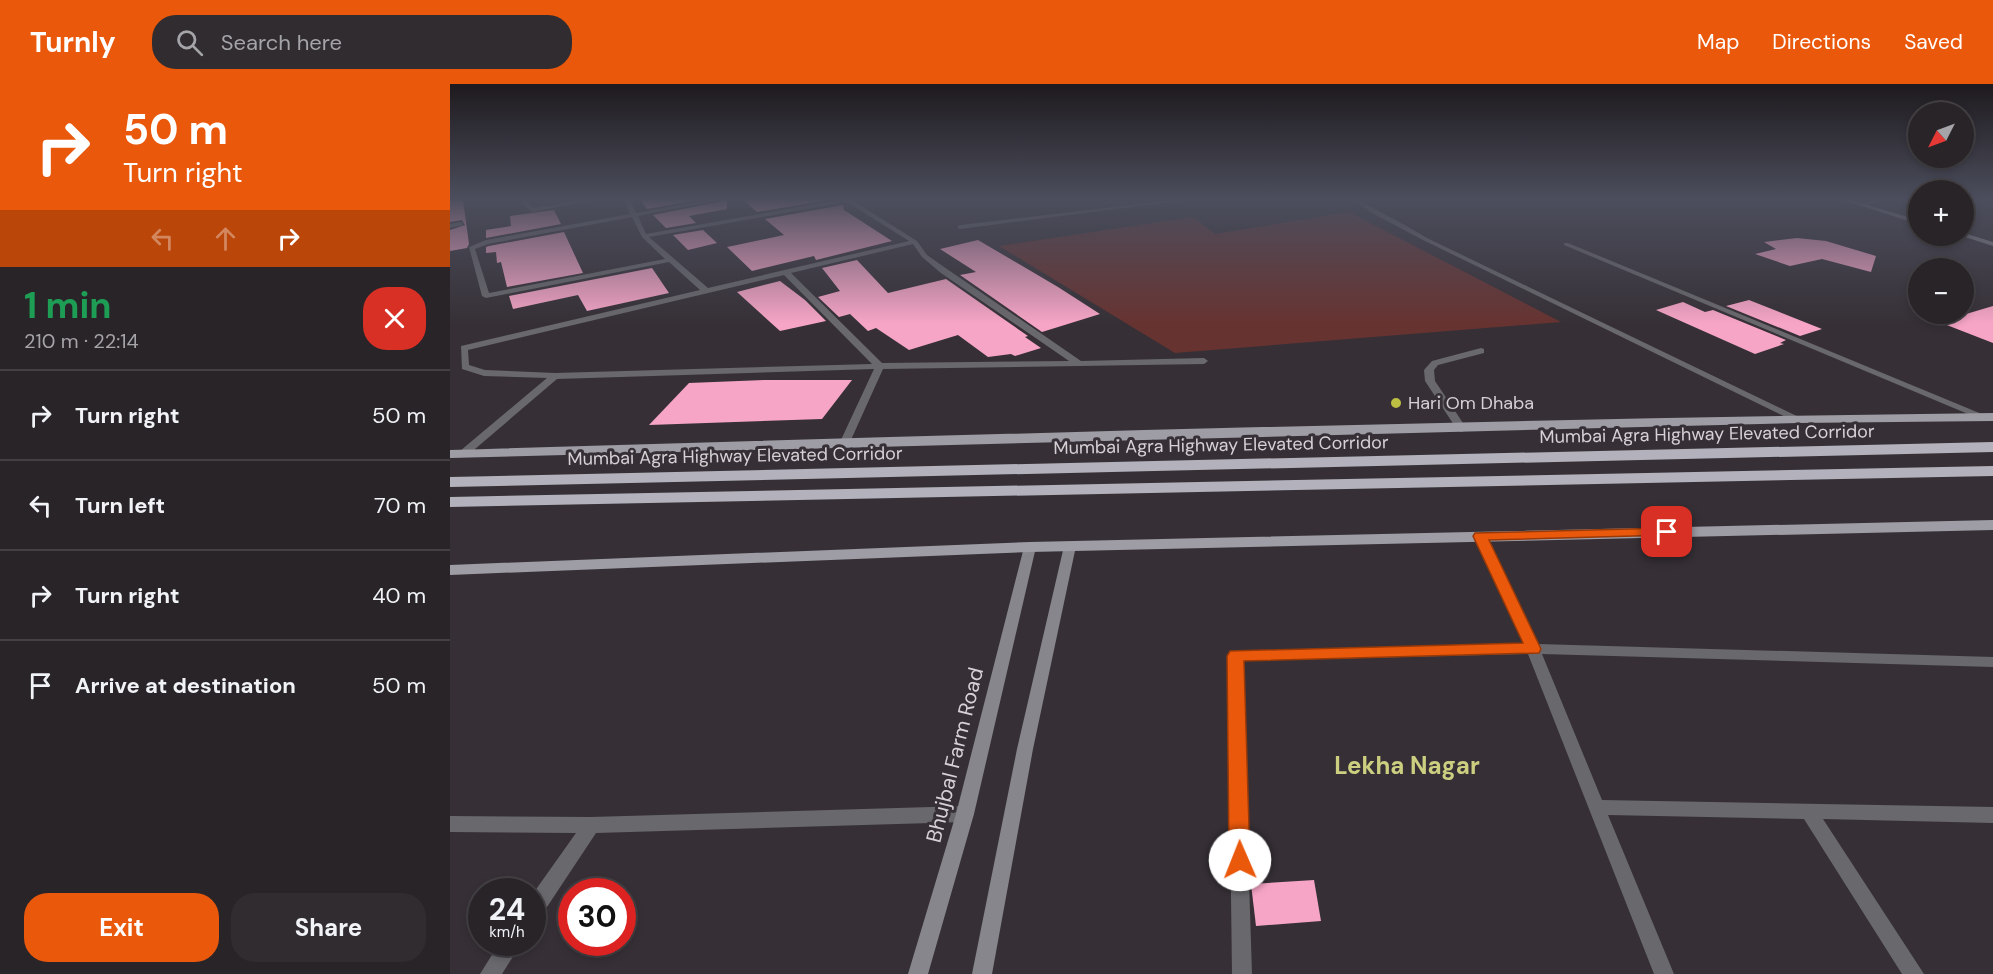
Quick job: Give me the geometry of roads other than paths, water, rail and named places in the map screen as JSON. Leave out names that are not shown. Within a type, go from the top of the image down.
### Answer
[{"type":"highway","name":"Mumbai Agra Highway Elevated Corridor","points":[[450,482],[1993,447]]},
{"type":"highway","points":[[450,502],[1993,471]]},
{"type":"main road","points":[[457,454],[845,442],[1462,429],[1798,419],[1989,417]]},
{"type":"main road","points":[[450,570],[1030,547],[1993,525]]},
{"type":"main road","points":[[982,974],[1025,749],[1070,546]]},
{"type":"main road","name":"Bhujbal Farm Road","points":[[918,974],[965,814],[1030,547]]},
{"type":"street","points":[[494,242],[471,248],[486,296],[669,260]]},
{"type":"street","points":[[650,242],[706,291]]},
{"type":"street","points":[[1079,364],[944,271],[924,256],[915,242],[464,348],[465,367],[484,373],[555,376],[880,366],[1079,364],[1204,362]]},
{"type":"street","points":[[1430,242],[1798,419]]},
{"type":"street","points":[[1566,244],[1989,417]]},
{"type":"street","points":[[786,273],[880,366]]},
{"type":"street","points":[[1462,429],[1430,381],[1429,370],[1435,363],[1481,351]]},
{"type":"street","points":[[845,442],[880,366]]},
{"type":"street","points":[[457,454],[555,376]]},
{"type":"street","points":[[1480,536],[1533,649],[1664,974]]},
{"type":"street","points":[[1242,974],[1235,656],[1533,649],[1993,662]]},
{"type":"street","points":[[1597,807],[1993,815]]},
{"type":"street","points":[[1809,812],[1914,974]]},
{"type":"street","points":[[450,824],[591,825],[965,814]]},
{"type":"street","points":[[546,891],[591,825]]},
{"type":"street","points":[[490,974],[502,956]]},
{"type":"place","name":"Hari Om Dhaba","points":[[1396,403]]},
{"type":"district","name":"Lekha Nagar","points":[[1407,765]]}]
